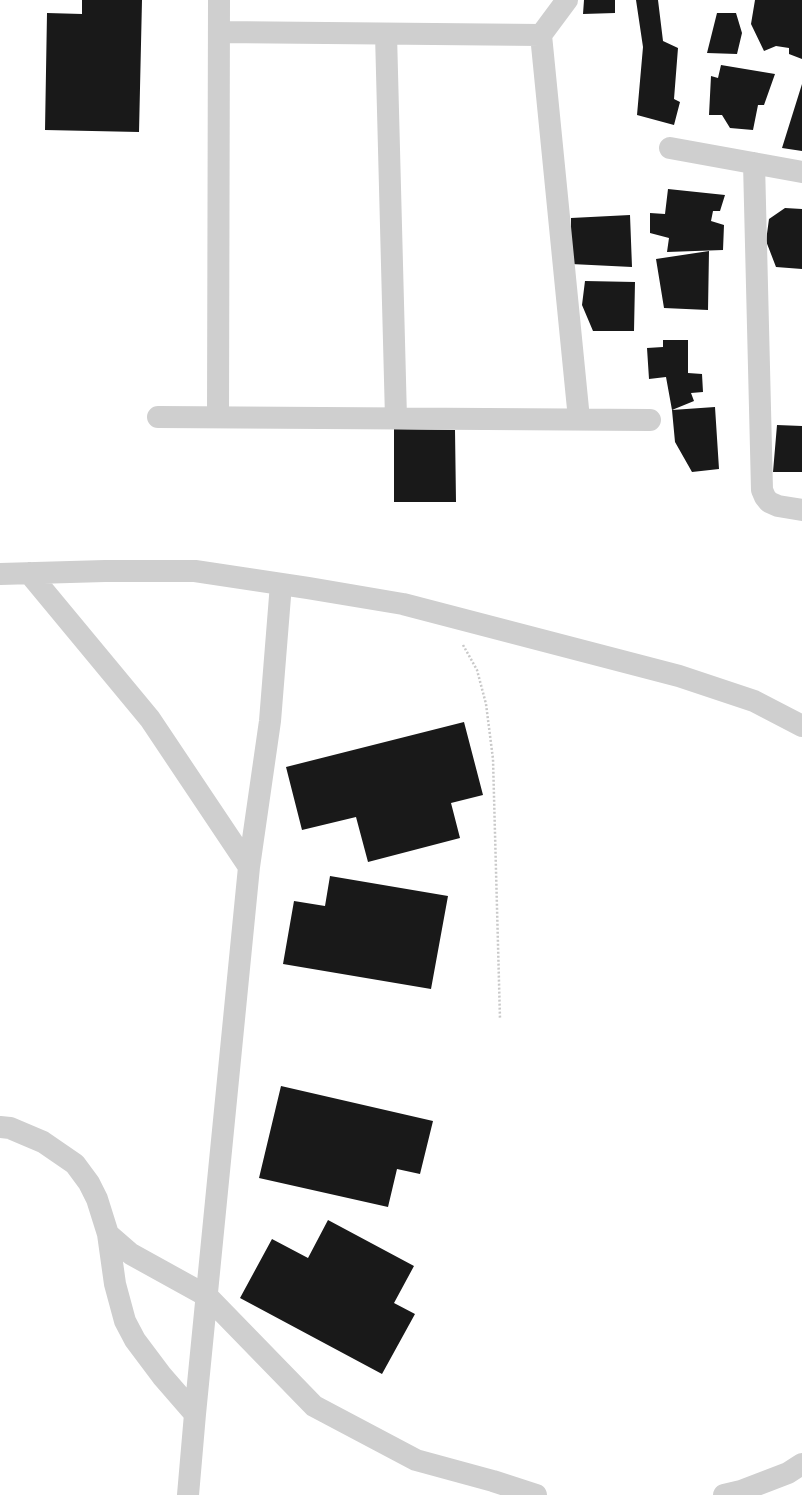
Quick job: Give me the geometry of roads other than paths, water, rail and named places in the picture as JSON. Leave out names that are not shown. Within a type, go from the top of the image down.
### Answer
[{"type":"street","points":[[218,417],[219,0]]},
{"type":"street","points":[[567,0],[541,35],[579,419]]},
{"type":"street","points":[[219,32],[541,35]]},
{"type":"street","points":[[386,34],[396,418]]},
{"type":"street","points":[[670,148],[802,172]]},
{"type":"street","points":[[754,163],[762,490],[764,497],[769,502],[778,506],[802,510]]},
{"type":"street","points":[[158,417],[650,420]]},
{"type":"street","points":[[0,574],[105,571],[195,571],[403,604],[679,676],[754,701],[802,726]]},
{"type":"street","points":[[29,573],[150,719],[249,867]]},
{"type":"street","points":[[188,1495],[249,867],[270,721],[281,584]]},
{"type":"street","points":[[0,1127],[10,1128],[43,1142],[75,1164],[89,1183],[97,1199],[108,1234],[115,1284],[125,1321],[136,1340],[162,1376],[195,1414]]},
{"type":"street","points":[[108,1234],[132,1254],[207,1296],[314,1406],[416,1460],[493,1481],[536,1495]]},
{"type":"street","points":[[724,1495],[741,1491],[788,1474],[802,1464]]}]
